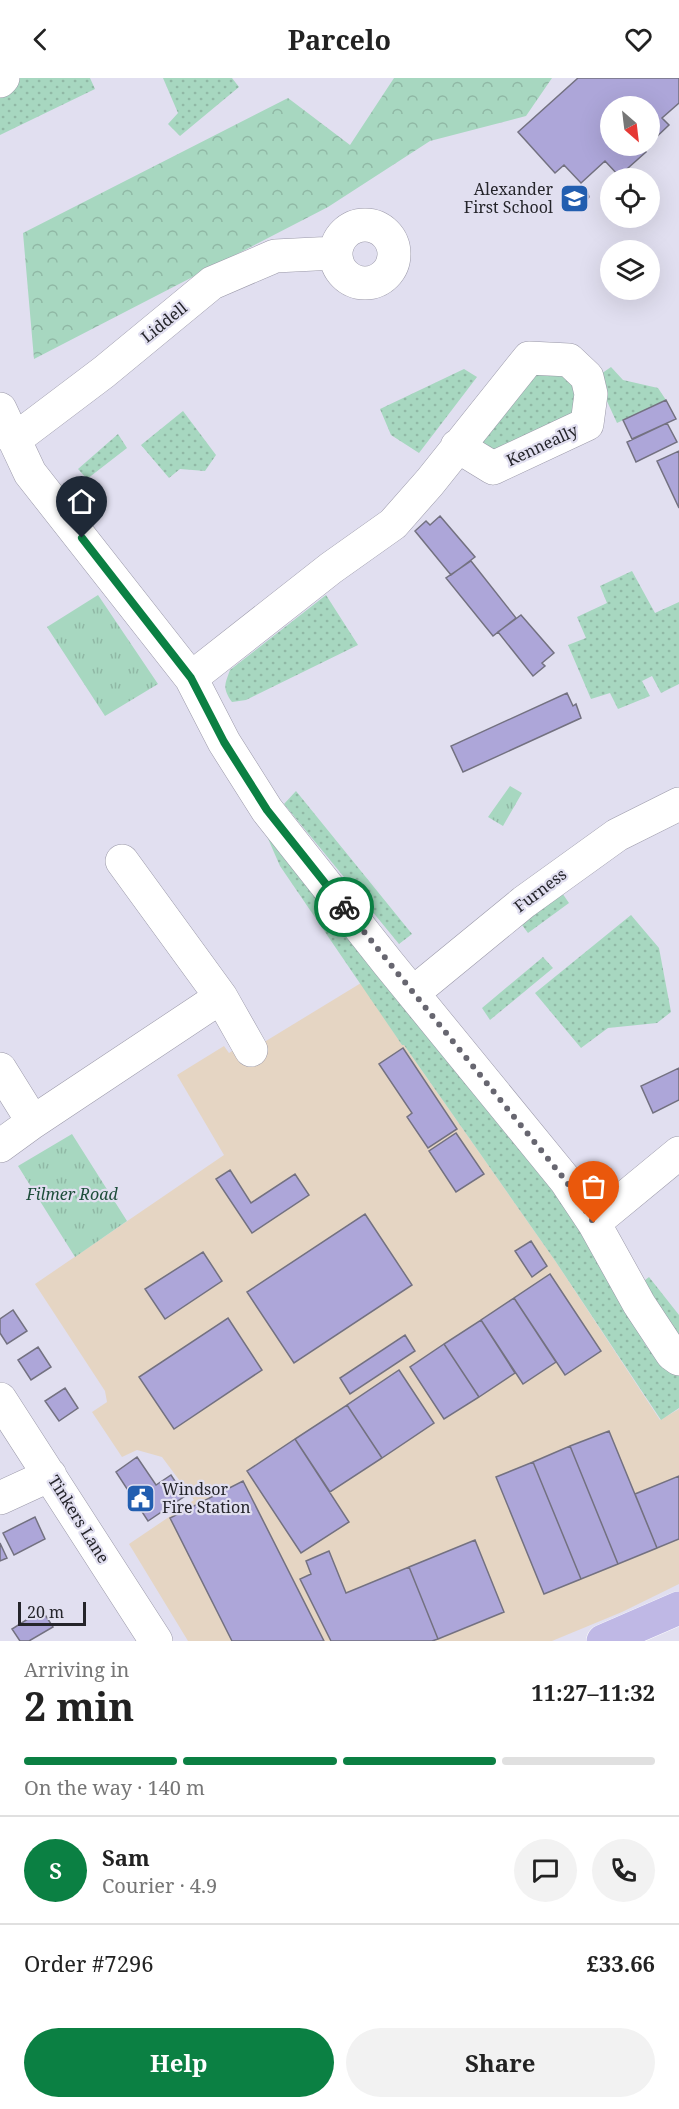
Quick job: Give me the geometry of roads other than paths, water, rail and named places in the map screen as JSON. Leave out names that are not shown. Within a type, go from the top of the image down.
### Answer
[{"type":"main road","points":[[603,1641],[679,1608]]},
{"type":"street","name":"Liddell","points":[[14,440],[104,372],[212,283],[275,256],[335,253]]},
{"type":"street","points":[[0,409],[30,473],[191,678],[224,742],[267,810],[566,1181],[594,1223],[639,1304],[672,1354],[679,1359]]},
{"type":"street","points":[[191,678],[331,568],[393,524],[430,482],[457,446]]},
{"type":"street","name":"Furness","points":[[413,993],[524,902],[608,841],[679,804]]},
{"type":"street","points":[[122,861],[221,997],[250,1050]]},
{"type":"street","points":[[0,1146],[221,997]]},
{"type":"street","points":[[0,1070],[33,1122]]},
{"type":"street","points":[[594,1223],[679,1153]]},
{"type":"street","name":"Tinkers Lane","points":[[0,1399],[156,1641]]},
{"type":"street","points":[[0,1498],[50,1475]]},
{"type":"place","name":"Alexander First School","points":[[574,198]]},
{"type":"place","name":"Windsor Fire Station","points":[[141,1498]]},
{"type":"park label","name":"Filmer Road","points":[[72,1194]]}]
